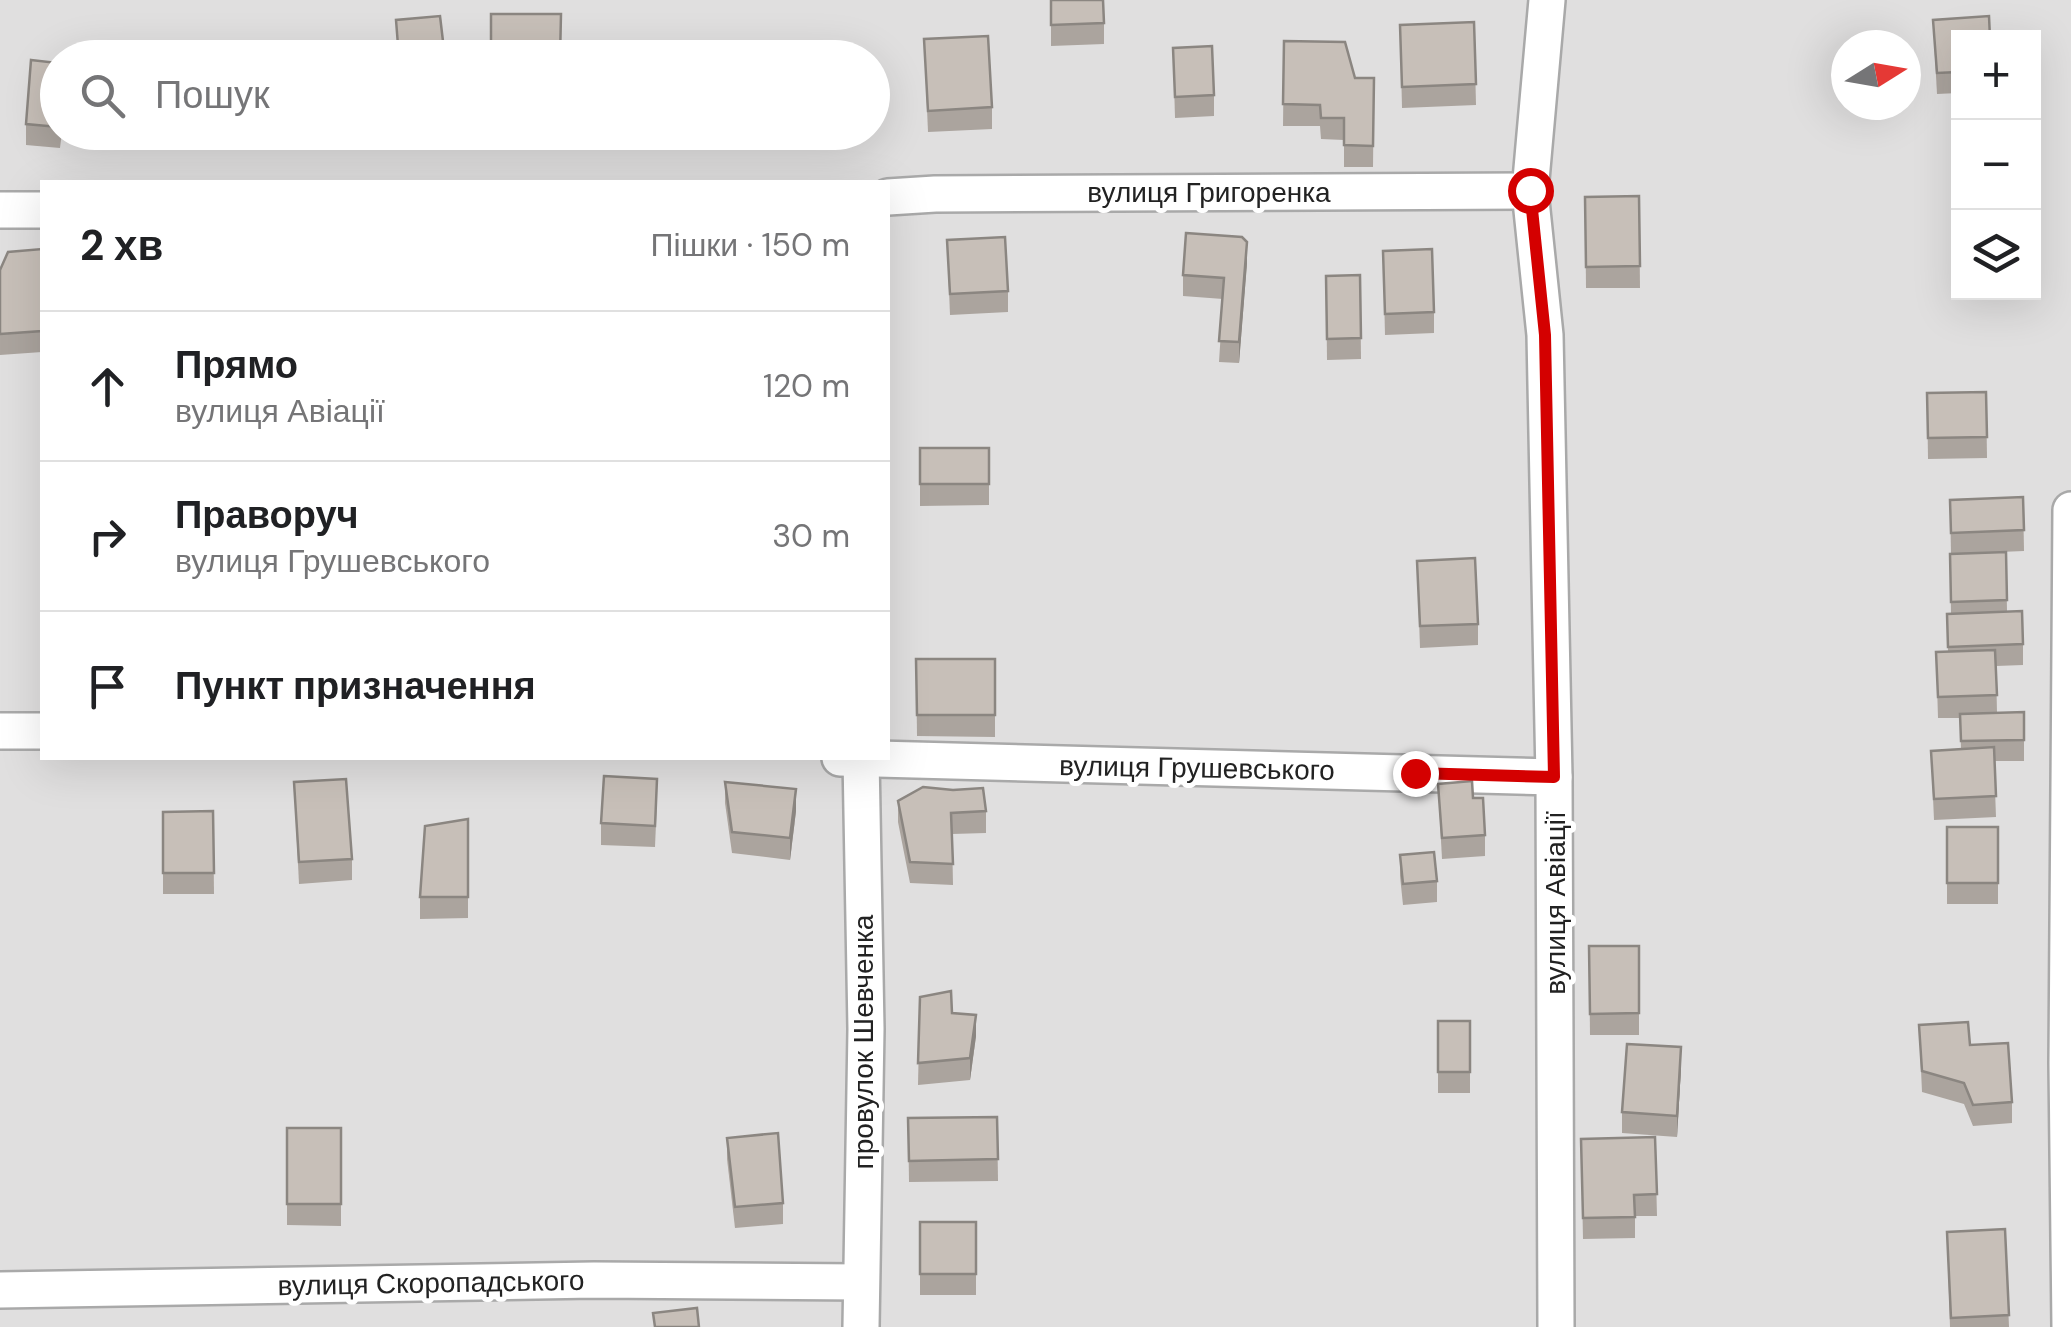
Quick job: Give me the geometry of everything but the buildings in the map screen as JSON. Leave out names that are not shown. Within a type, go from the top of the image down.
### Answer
[{"type":"street","name":"вулиця Авіації","points":[[1547,0],[1530,190],[1545,335],[1554,777],[1556,1327]]},
{"type":"street","name":"вулиця Григоренка","points":[[890,197],[1530,190]]},
{"type":"street","points":[[0,210],[40,210]]},
{"type":"street","points":[[2070,1327],[2067,1063],[2071,510]]},
{"type":"street","points":[[0,731],[40,732]]},
{"type":"street","name":"вулиця Грушевського","points":[[890,759],[1554,777]]},
{"type":"street","name":"провулок Шевченка","points":[[854,760],[866,1029],[860,1327]]},
{"type":"street","name":"вулиця Скоропадського","points":[[0,1290],[594,1280],[861,1282]]},
{"type":"shaded area","points":[[0,0],[2071,0],[2071,1327],[0,1327]]},
{"type":"route","points":[[1415,773],[1554,777],[1545,335],[1530,190]]}]
